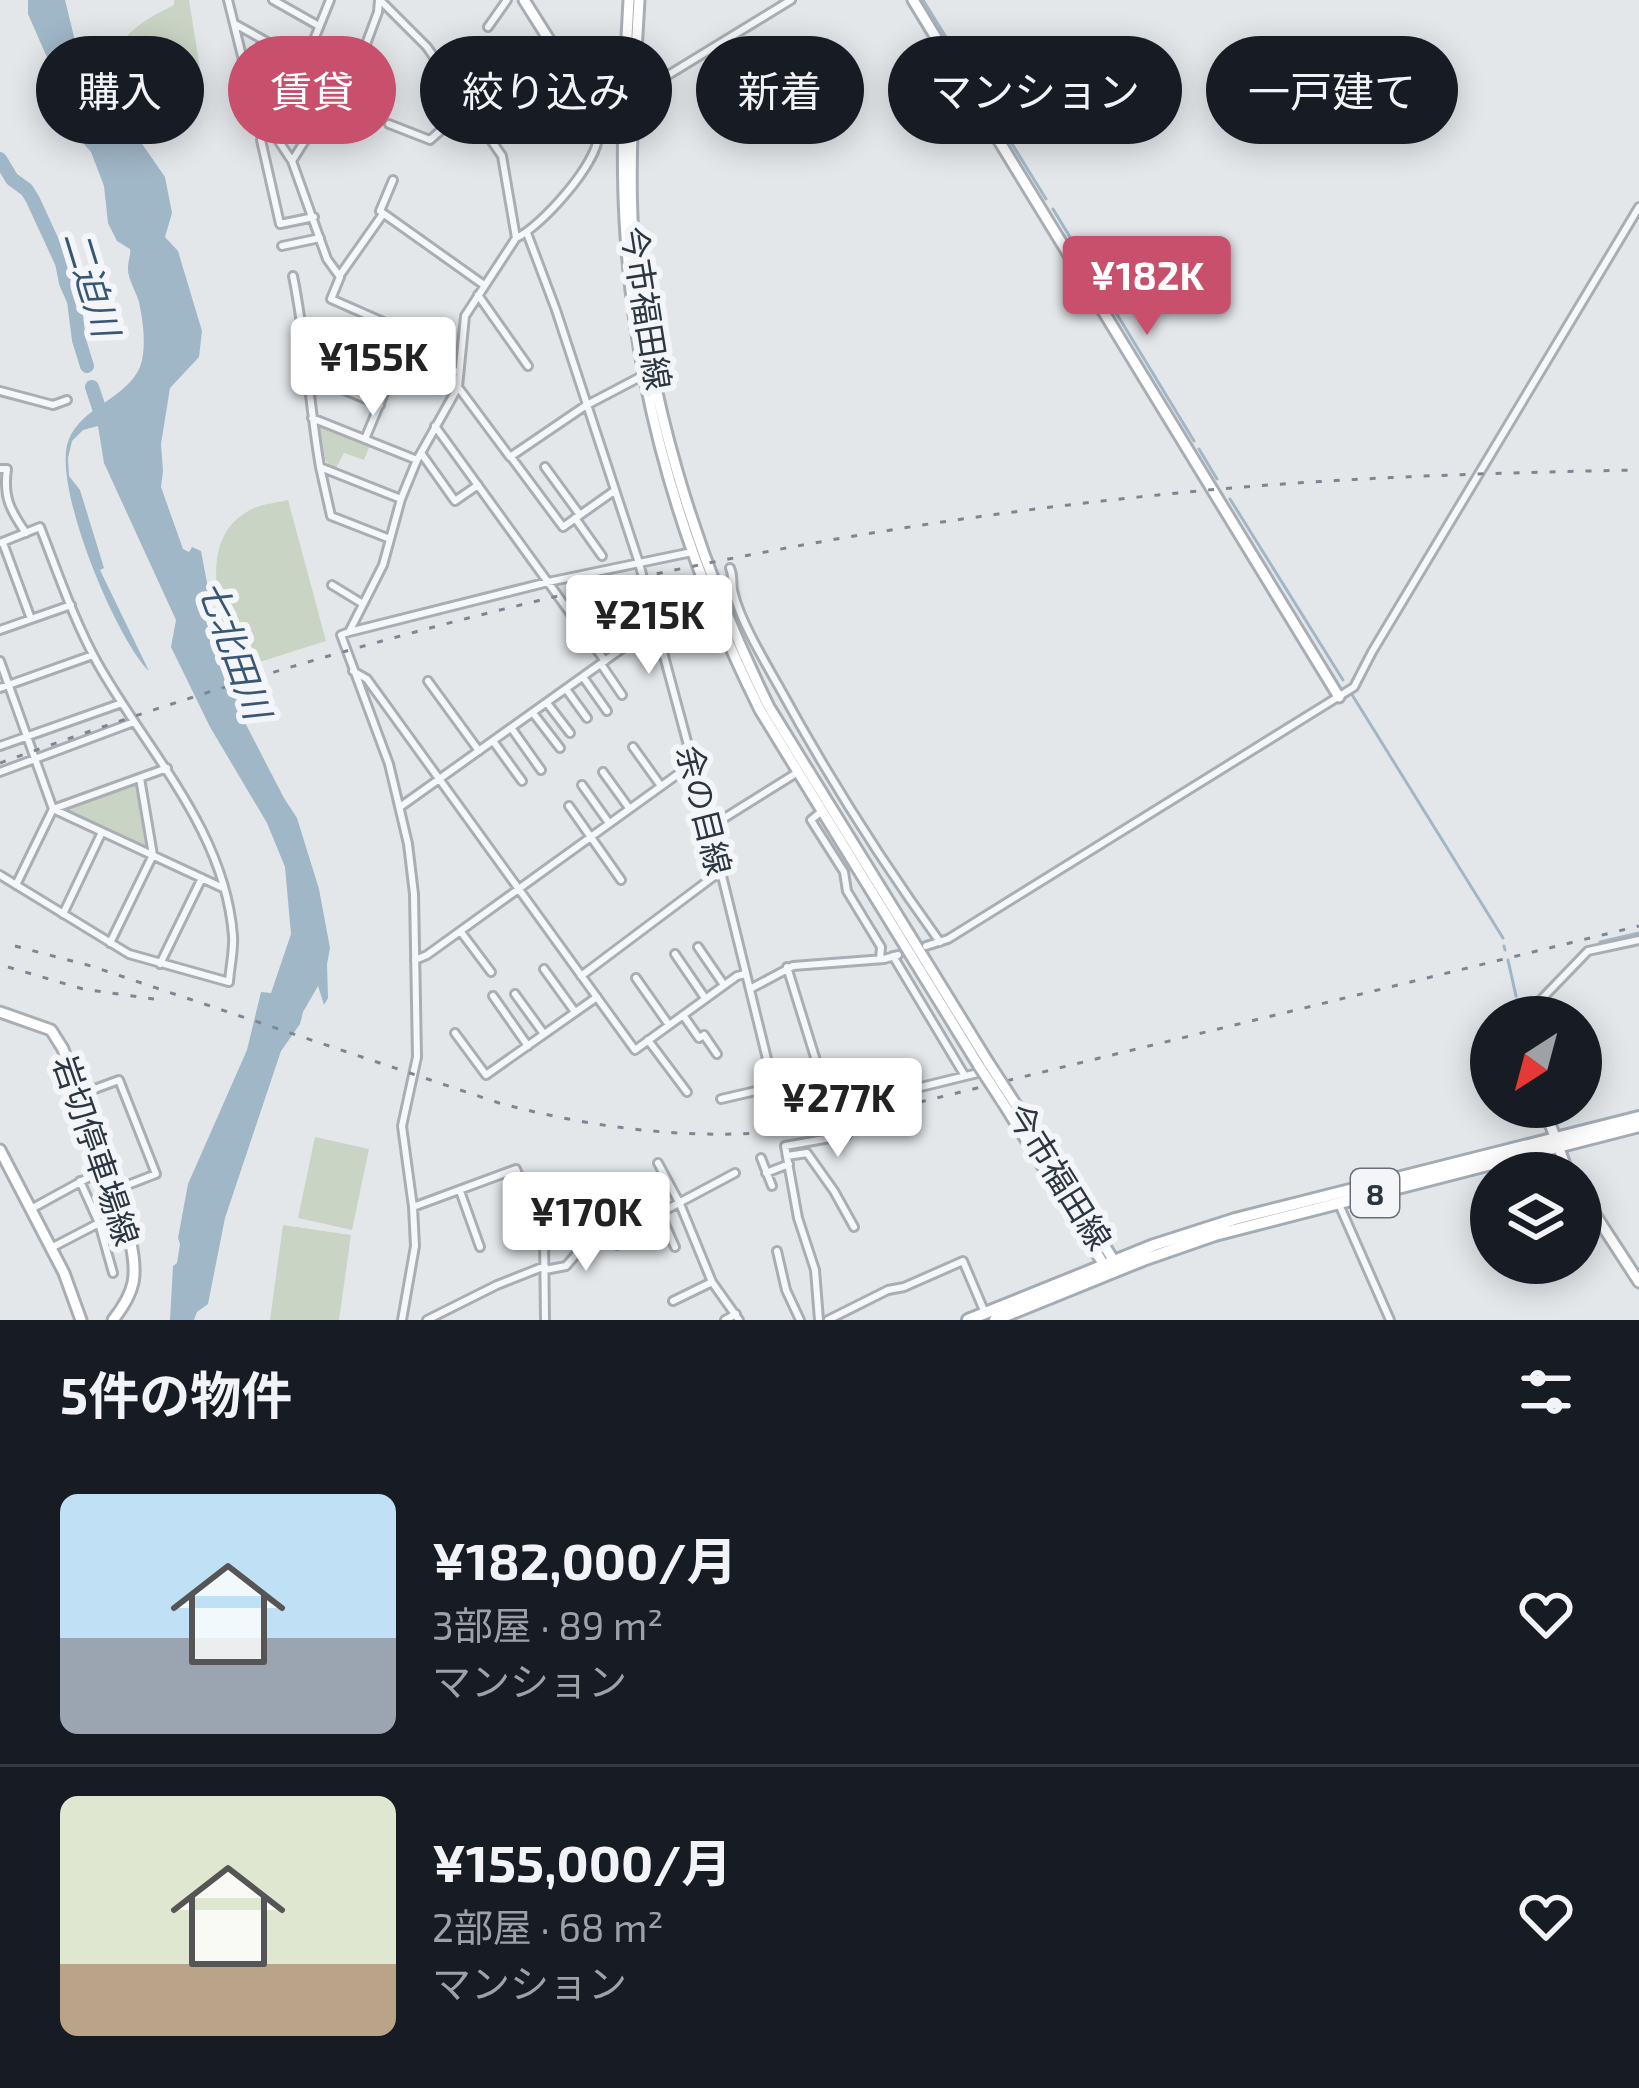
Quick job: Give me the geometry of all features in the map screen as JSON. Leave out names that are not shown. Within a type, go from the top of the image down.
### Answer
[{"type":"main road","points":[[524,0],[547,36]]},
{"type":"main road","name":"今市福田線","points":[[629,0],[629,36]]},
{"type":"main road","name":"今市福田線","points":[[635,36],[639,0]]},
{"type":"main road","points":[[913,0],[1339,697]]},
{"type":"main road","name":"今市福田線","points":[[624,144],[625,222],[644,375],[692,552],[744,677],[822,811],[1111,1266]]},
{"type":"main road","name":"今市福田線","points":[[631,144],[632,199],[652,368],[700,550],[769,706],[984,1064]]},
{"type":"main road","name":"岩切停車場線","points":[[0,1012],[51,1030],[59,1039],[135,1261],[135,1284],[113,1320]]},
{"type":"main road","name":"8","points":[[968,1320],[990,1317],[1235,1219],[1336,1198],[1639,1117]]},
{"type":"main road","name":"8","points":[[1556,1142],[1639,1126]]},
{"type":"main road","points":[[1551,1128],[1560,1152]]},
{"type":"main road","points":[[0,1150],[51,1248],[81,1320]]},
{"type":"main road","points":[[1602,1225],[1639,1281]]},
{"type":"street","points":[[228,0],[236,36]]},
{"type":"street","points":[[315,36],[330,0]]},
{"type":"street","points":[[369,36],[379,0]]},
{"type":"street","name":"余の目線","points":[[379,0],[420,40]]},
{"type":"street","points":[[488,27],[507,0]]},
{"type":"street","points":[[672,73],[791,0]]},
{"type":"street","points":[[276,1],[319,26]]},
{"type":"street","points":[[233,23],[260,36]]},
{"type":"street","points":[[262,144],[280,224],[314,217]]},
{"type":"street","points":[[280,144],[292,161],[327,260],[340,277]]},
{"type":"street","points":[[292,161],[303,144]]},
{"type":"street","name":"余の目線","points":[[493,144],[506,164],[521,235],[556,310],[639,563],[781,1116]]},
{"type":"street","points":[[349,632],[383,566],[419,456],[458,387],[465,316],[521,235],[563,195],[597,144]]},
{"type":"street","points":[[393,180],[379,208],[383,214],[484,285]]},
{"type":"street","points":[[926,946],[940,942],[1359,681],[1639,207]]},
{"type":"street","points":[[365,439],[392,368],[397,328],[331,299],[340,277],[383,214]]},
{"type":"street","points":[[282,246],[320,238]]},
{"type":"street","points":[[293,276],[331,516],[390,539]]},
{"type":"street","points":[[478,295],[528,366]]},
{"type":"street","points":[[304,331],[392,368]]},
{"type":"street","points":[[415,364],[459,372]]},
{"type":"street","points":[[309,375],[380,405]]},
{"type":"street","points":[[511,457],[585,406],[644,375]]},
{"type":"street","points":[[458,387],[563,527],[614,491]]},
{"type":"street","points":[[0,391],[53,405],[67,400]]},
{"type":"street","points":[[312,418],[419,456],[455,501],[478,485]]},
{"type":"street","points":[[435,426],[548,582],[622,695]]},
{"type":"street","points":[[320,467],[401,500]]},
{"type":"street","points":[[545,467],[602,556]]},
{"type":"street","points":[[0,469],[8,470],[4,490],[26,532]]},
{"type":"street","points":[[0,875],[129,954],[229,982],[233,937],[211,850],[191,808],[94,655],[40,527],[1,542],[31,619]]},
{"type":"street","points":[[402,1320],[414,1265],[413,1207],[402,1126],[417,1057],[414,894],[400,807],[382,743],[341,635],[548,582],[692,552]]},
{"type":"street","points":[[730,568],[742,614],[800,727],[862,830],[940,942]]},
{"type":"street","points":[[332,585],[362,604]]},
{"type":"street","points":[[0,630],[71,604]]},
{"type":"street","points":[[400,807],[653,629]]},
{"type":"street","points":[[4,686],[94,655]]},
{"type":"street","points":[[0,661],[4,686],[53,809],[224,888]]},
{"type":"street","points":[[353,671],[367,679],[635,1050],[742,974]]},
{"type":"street","points":[[583,677],[608,711]]},
{"type":"street","points":[[428,681],[479,752]]},
{"type":"street","points":[[566,689],[587,718]]},
{"type":"street","points":[[547,702],[570,733]]},
{"type":"street","points":[[0,746],[122,703]]},
{"type":"street","points":[[533,713],[560,748]]},
{"type":"street","points":[[0,772],[134,722]]},
{"type":"street","points":[[511,728],[542,770]]},
{"type":"street","points":[[493,741],[522,781]]},
{"type":"street","points":[[633,747],[661,786]]},
{"type":"street","points":[[16,885],[53,809],[166,768]]},
{"type":"street","points":[[415,960],[690,768]]},
{"type":"street","points":[[603,772],[629,808]]},
{"type":"street","points":[[710,827],[798,772]]},
{"type":"street","points":[[110,943],[153,855],[140,778]]},
{"type":"street","points":[[582,784],[609,823]]},
{"type":"street","points":[[569,806],[621,880]]},
{"type":"street","points":[[822,811],[811,820],[844,872],[847,891],[880,947],[880,959]]},
{"type":"street","points":[[63,914],[102,832]]},
{"type":"street","points":[[581,976],[717,874]]},
{"type":"street","points":[[160,964],[202,878]]},
{"type":"street","points":[[460,931],[490,972]]},
{"type":"street","points":[[1545,996],[1588,951],[1639,940]]},
{"type":"street","points":[[698,946],[724,985]]},
{"type":"street","points":[[675,954],[705,998]]},
{"type":"street","points":[[749,989],[787,967],[896,956],[965,1076]]},
{"type":"street","points":[[787,967],[831,1109],[1006,1066]]},
{"type":"street","points":[[544,969],[575,1012]]},
{"type":"street","points":[[636,978],[669,1024]]},
{"type":"street","points":[[515,994],[544,1034]]},
{"type":"street","points":[[493,996],[528,1046]]},
{"type":"street","points":[[455,1033],[486,1075],[597,997]]},
{"type":"street","points":[[683,1015],[717,1054]]},
{"type":"street","points":[[648,1040],[687,1092]]},
{"type":"street","points":[[78,1095],[119,1080],[156,1174],[112,1191]]},
{"type":"street","points":[[721,1100],[773,1087]]},
{"type":"street","points":[[847,1135],[785,1146],[824,1320],[963,1261],[990,1317]]},
{"type":"street","points":[[766,1173],[807,1153],[854,1227]]},
{"type":"street","points":[[761,1158],[772,1186]]},
{"type":"street","points":[[658,1163],[712,1282],[737,1317],[725,1320]]},
{"type":"street","points":[[31,1208],[104,1169]]},
{"type":"street","points":[[413,1207],[516,1169],[544,1237],[545,1320]]},
{"type":"street","points":[[675,1247],[660,1213],[735,1173]]},
{"type":"street","points":[[80,1181],[99,1223],[113,1273]]},
{"type":"street","points":[[460,1191],[480,1246]]},
{"type":"street","points":[[1336,1198],[1390,1320]]},
{"type":"street","points":[[585,1218],[617,1245]]},
{"type":"street","points":[[51,1248],[99,1223]]},
{"type":"street","points":[[427,1320],[497,1285],[545,1268],[566,1266],[598,1228]]},
{"type":"street","points":[[777,1251],[786,1290],[800,1320]]},
{"type":"street","points":[[673,1300],[712,1282]]},
{"type":"green space","points":[[174,0],[189,0],[195,36],[128,36],[141,24],[174,5]]},
{"type":"green space","points":[[321,426],[370,445],[364,460],[344,453],[336,468],[330,465],[320,448]]},
{"type":"green space","points":[[288,500],[326,641],[234,670],[216,583],[222,541],[232,524],[250,510]]},
{"type":"green space","points":[[136,784],[149,844],[145,848],[67,811],[67,808]]},
{"type":"green space","points":[[315,1137],[369,1149],[352,1230],[298,1218]]},
{"type":"green space","points":[[283,1225],[351,1235],[339,1320],[270,1320]]},
{"type":"water","points":[[28,0],[65,0],[74,36],[38,36],[28,14]]},
{"type":"water","points":[[84,144],[142,144],[165,177],[172,213],[165,237],[178,251],[202,331],[199,357],[170,388],[161,444],[161,487],[183,549],[201,551],[214,620],[235,663],[230,666],[236,685],[244,684],[249,696],[247,706],[239,711],[297,818],[319,889],[330,948],[328,998],[324,1005],[318,986],[281,1051],[225,1218],[208,1304],[194,1320],[170,1320],[173,1266],[188,1184],[247,1050],[261,992],[271,993],[291,934],[285,867],[267,823],[210,727],[171,647],[176,620],[104,463],[98,426],[83,430],[72,441],[69,476],[80,490],[104,568],[100,570],[149,671],[104,595],[77,523],[66,460],[69,439],[84,418],[134,378],[144,343],[139,302],[128,271],[130,249],[117,241],[108,223],[104,186]]},
{"type":"waterway","points":[[923,0],[1046,199]]},
{"type":"waterway","name":"二迫川","points":[[0,159],[33,200],[62,263],[87,366]]},
{"type":"waterway","points":[[1053,209],[1194,441]]},
{"type":"waterway","name":"二迫川","points":[[92,387],[103,420]]},
{"type":"waterway","points":[[1199,449],[1217,479]]},
{"type":"waterway","points":[[1230,499],[1343,680]]},
{"type":"waterway","points":[[1351,693],[1503,938]]},
{"type":"waterway","points":[[1600,942],[1639,933]]},
{"type":"waterway","points":[[1504,946],[1505,950]]},
{"type":"waterway","points":[[1508,960],[1516,996]]},
{"type":"railway","points":[[0,763],[283,669],[426,629],[571,593],[863,535],[1010,512],[1218,489],[1398,477],[1639,470]]},
{"type":"railway","points":[[15,946],[91,966],[499,1103],[618,1127],[738,1134],[818,1127],[1639,926]]},
{"type":"railway","points":[[8,967],[83,989],[154,999]]},
{"type":"water label","name":"七北田川","points":[[236,649]]}]
